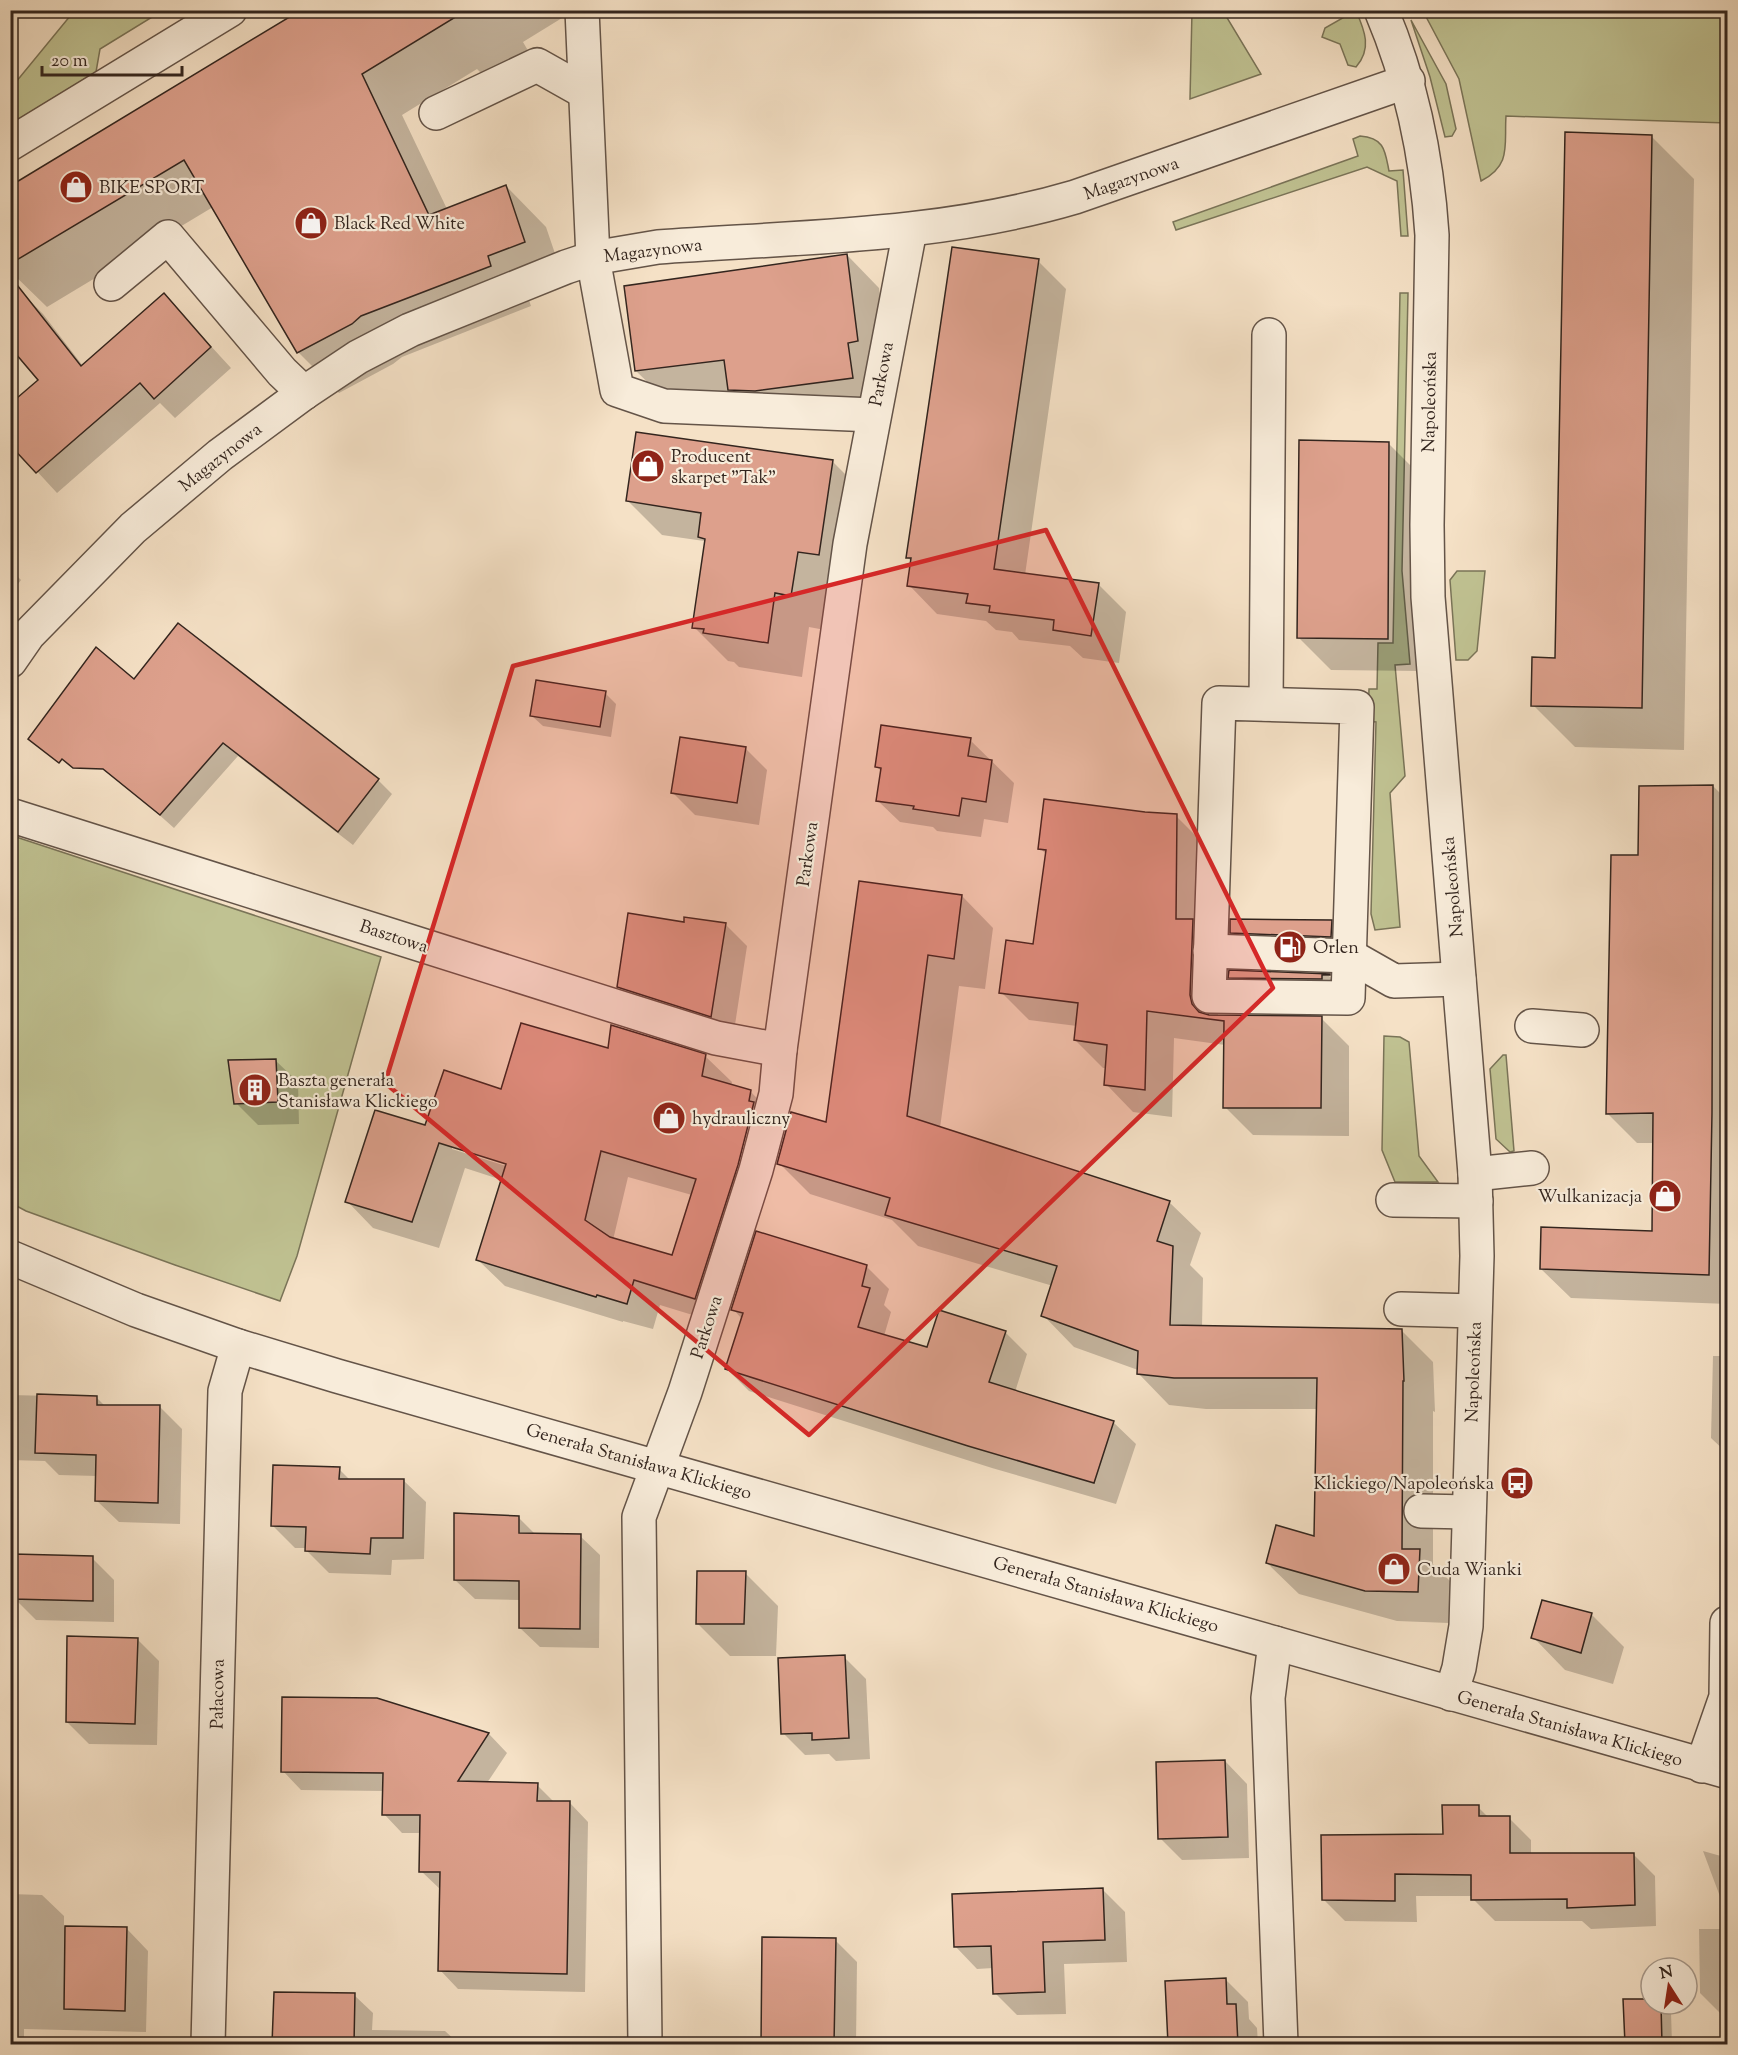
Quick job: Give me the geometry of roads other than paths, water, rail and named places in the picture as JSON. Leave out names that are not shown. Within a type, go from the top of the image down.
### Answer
[{"type":"street","points":[[10,144],[230,10]]},
{"type":"street","points":[[582,10],[593,258],[617,390],[664,406],[873,416]]},
{"type":"street","name":"Napoleońska","points":[[1381,10],[1396,44],[1408,81],[1424,153],[1432,235],[1428,597],[1476,1187],[1475,1311],[1466,1626],[1459,1668],[1451,1694]]},
{"type":"street","points":[[436,113],[537,65],[585,92]]},
{"type":"street","name":"Magazynowa","points":[[10,661],[28,635],[133,528],[220,455],[304,393],[358,357],[410,330],[593,258],[658,247],[909,230],[968,222],[1036,208],[1075,197],[1408,81]]},
{"type":"street","name":"Parkowa","points":[[645,2044],[639,1517],[685,1392],[756,1170],[776,1094],[780,1050],[850,544],[909,230]]},
{"type":"street","points":[[111,285],[168,237],[282,372],[304,393]]},
{"type":"street","points":[[1266,704],[1269,335]]},
{"type":"street","points":[[1219,703],[1266,704],[1357,707],[1348,998],[1209,996],[1219,703]]},
{"type":"street","name":"Basztowa","points":[[10,815],[716,1038],[780,1050]]},
{"type":"street","points":[[1210,951],[1350,956],[1394,981],[1459,979]]},
{"type":"street","points":[[1532,1026],[1582,1030]]},
{"type":"street","points":[[1393,1200],[1476,1187],[1532,1168]]},
{"type":"street","name":"Generała Stanisława Klickiego","points":[[10,1257],[136,1310],[238,1346],[337,1376],[1715,1769]]},
{"type":"street","points":[[1401,1309],[1475,1311]]},
{"type":"street","name":"Pałacowa","points":[[208,2044],[225,1391],[238,1346]]},
{"type":"street","points":[[1421,1511],[1469,1512]]},
{"type":"street","points":[[1715,1769],[1726,1697],[1727,1623]]},
{"type":"street","points":[[1275,1643],[1268,1698],[1281,2044]]},
{"type":"place","name":"BIKE SPORT","points":[[76,187]]},
{"type":"place","name":"Black Red White","points":[[311,223]]},
{"type":"place","name":"Producent skarpet \"Tak\"","points":[[648,466]]},
{"type":"place","name":"Orlen","points":[[1290,947]]},
{"type":"place","name":"Baszta generała Stanisława Klickiego","points":[[255,1090]]},
{"type":"place","name":"hydrauliczny","points":[[669,1118]]},
{"type":"place","name":"Wulkanizacja","points":[[1665,1196]]},
{"type":"place","name":"Klickiego/Napoleońska","points":[[1517,1483]]},
{"type":"place","name":"Cuda Wianki","points":[[1394,1569]]}]
